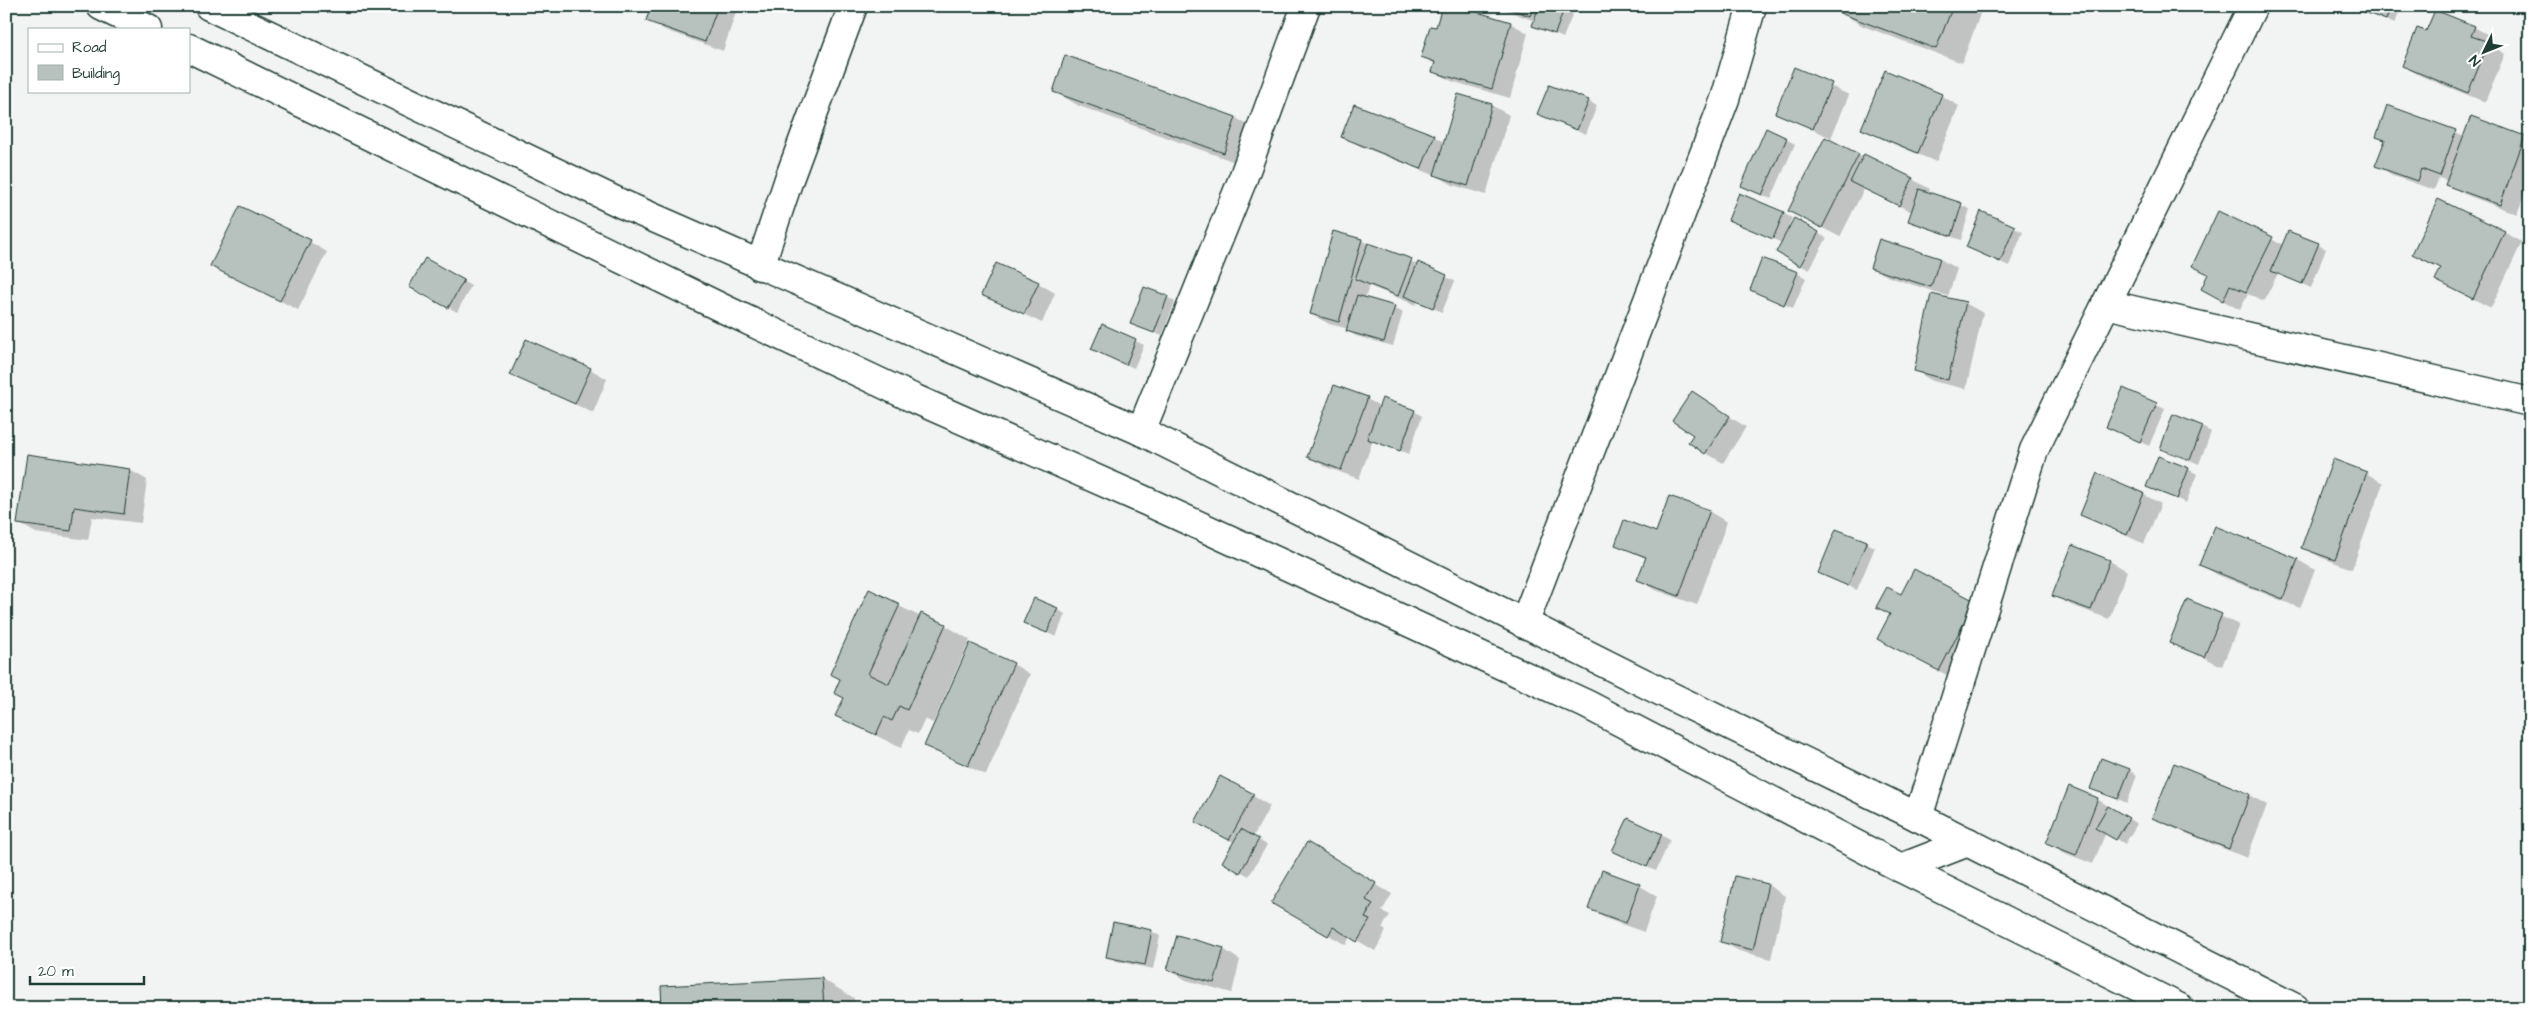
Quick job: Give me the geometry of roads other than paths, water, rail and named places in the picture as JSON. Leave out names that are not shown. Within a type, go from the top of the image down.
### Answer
[{"type":"street","points":[[101,6],[146,28]]},
{"type":"street","points":[[209,6],[622,204],[1140,431],[1524,624],[1918,817],[2295,1008]]},
{"type":"street","points":[[760,266],[789,179],[853,6]]},
{"type":"street","points":[[1140,431],[1242,181],[1306,6]]},
{"type":"street","points":[[1524,624],[1725,99],[1752,6]]},
{"type":"street","points":[[1918,817],[2034,450],[2253,6]]},
{"type":"street","points":[[190,48],[769,330],[1586,704],[1901,868],[2180,1008]]},
{"type":"street","points":[[2106,304],[2530,402]]},
{"type":"street","points":[[1901,868],[1968,842]]}]
